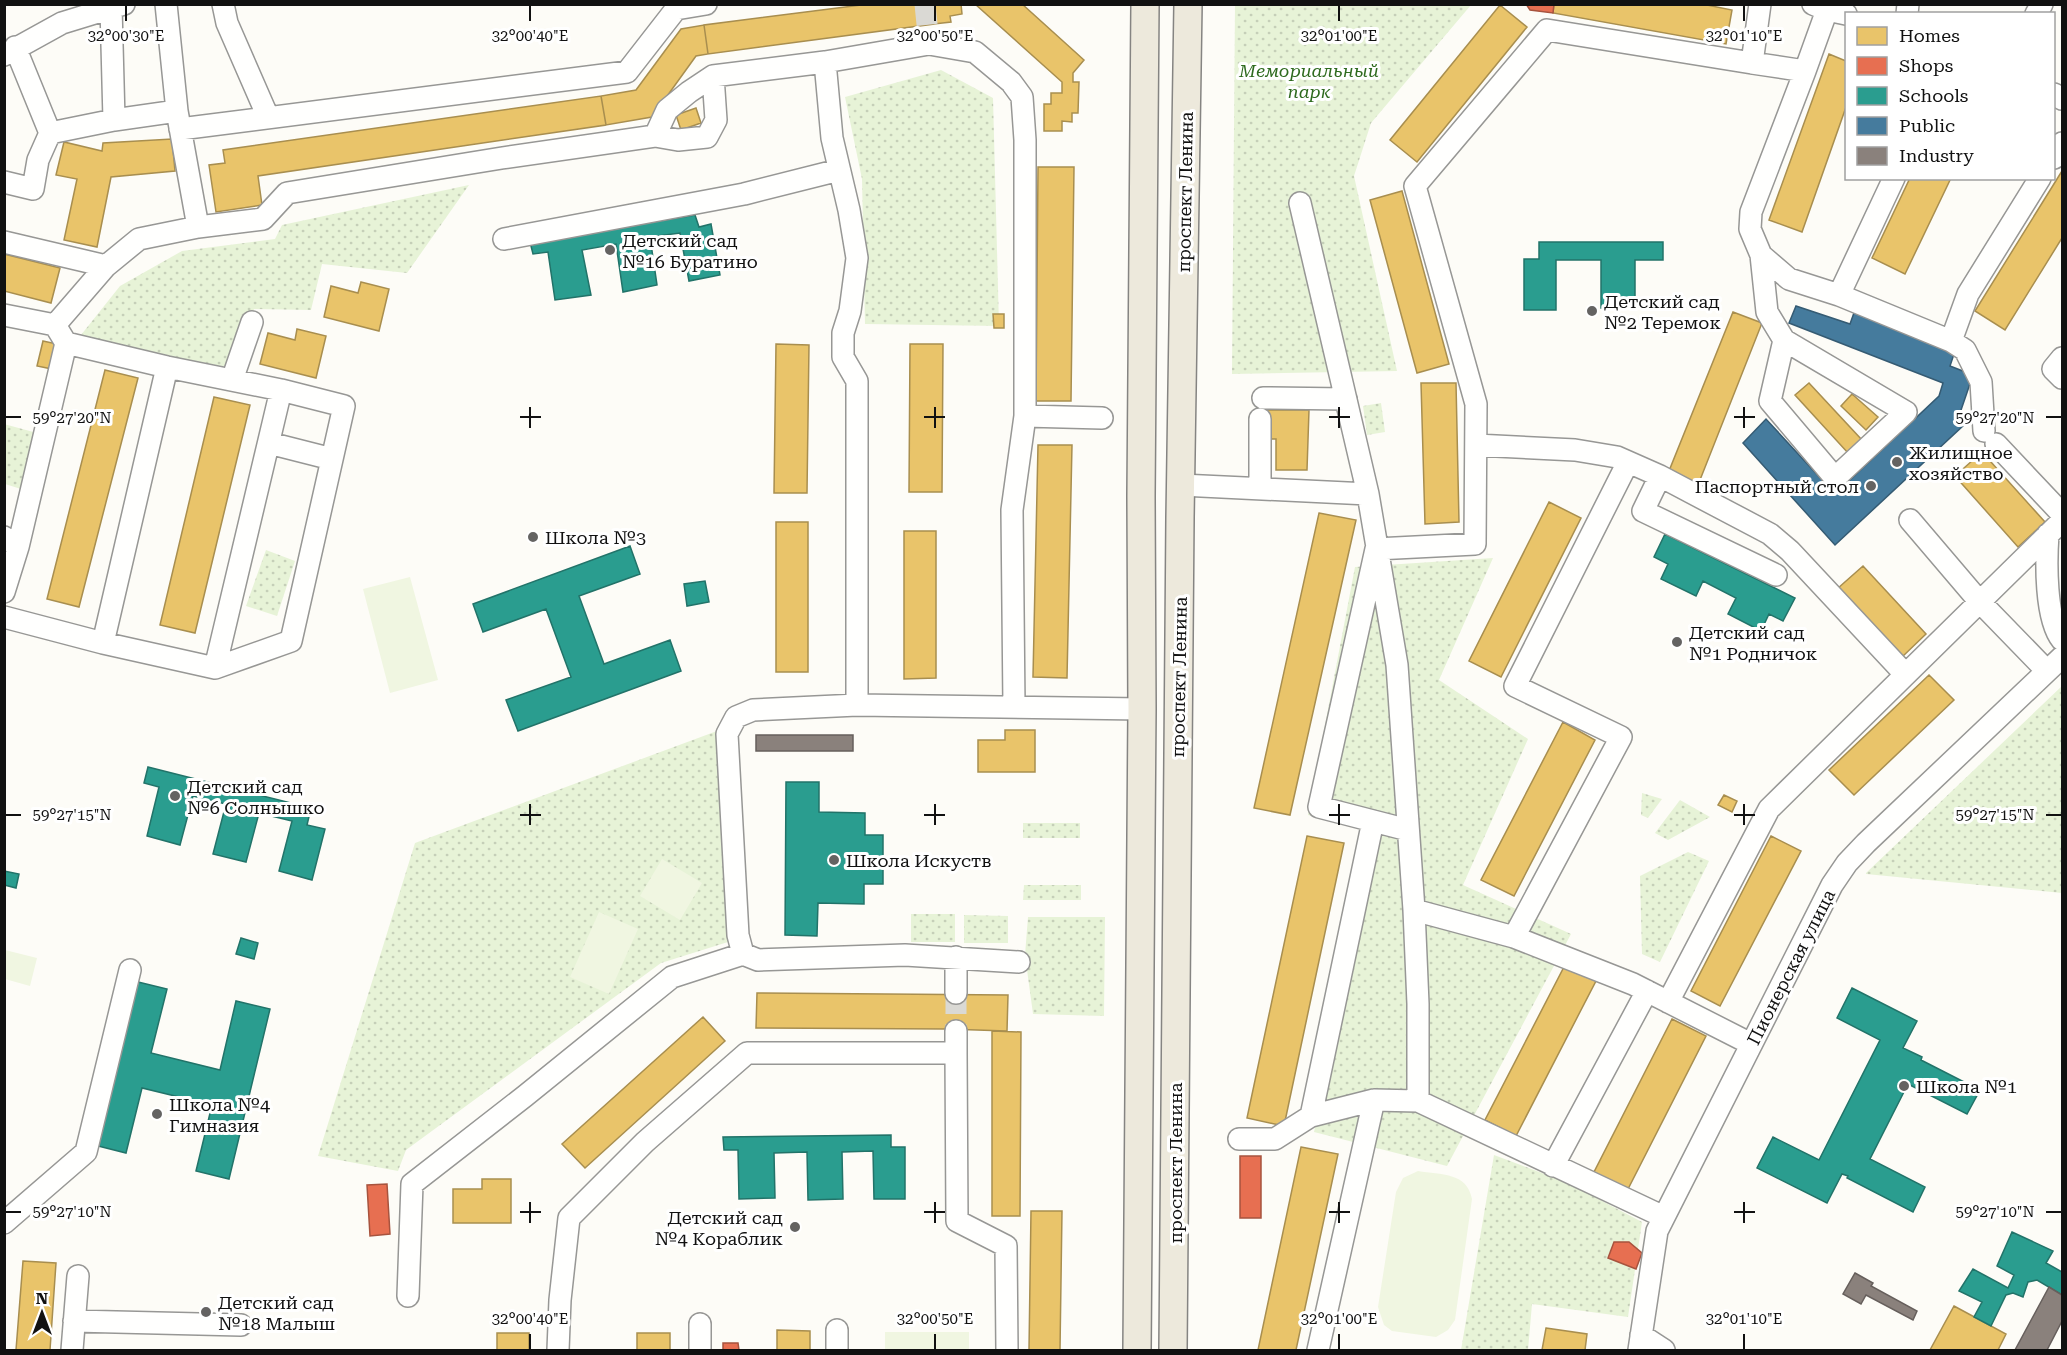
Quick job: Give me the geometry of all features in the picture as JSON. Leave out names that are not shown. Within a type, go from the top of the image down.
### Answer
[{"type":"main road","name":"проспект Ленина","points":[[1137,1350],[1145,4]]},
{"type":"main road","name":"проспект Ленина","points":[[1173,1350],[1188,4]]},
{"type":"street","points":[[166,4],[178,120],[198,227]]},
{"type":"street","points":[[223,4],[226,23],[268,117]]},
{"type":"street","points":[[50,133],[114,120],[268,117],[627,72],[676,9],[706,4]]},
{"type":"street","points":[[1752,63],[1760,4]]},
{"type":"street","points":[[4,182],[33,189],[38,160],[50,133],[10,51],[62,23],[118,6],[114,120]]},
{"type":"street","points":[[1784,340],[1770,401],[1835,478],[1906,412],[1784,340],[1767,312],[1761,255],[1750,229],[1751,212],[1829,10]]},
{"type":"street","points":[[1376,549],[1475,544],[1476,404],[1415,186],[1547,30],[1805,71]]},
{"type":"street","points":[[655,136],[668,110],[713,76],[825,62],[929,44],[975,52],[1011,82],[1022,97],[1025,140],[1025,416],[1012,510],[1014,707]]},
{"type":"street","points":[[825,62],[832,138],[849,210],[857,258],[850,311],[843,333],[843,357],[857,381],[857,705]]},
{"type":"street","points":[[4,592],[11,542],[60,334],[106,266],[139,239],[198,227],[263,219],[287,193],[655,136],[678,140],[707,137],[716,120],[713,76]]},
{"type":"street","points":[[504,239],[744,194],[839,170]]},
{"type":"street","points":[[1839,295],[1893,180]]},
{"type":"street","points":[[1951,341],[1968,294],[2039,180]]},
{"type":"street","points":[[1300,203],[1368,494],[1397,665],[1414,910],[1418,1004],[1418,1101]]},
{"type":"street","points":[[4,242],[106,266]]},
{"type":"street","points":[[1761,255],[1789,279],[1839,295],[1951,341],[1965,350],[1981,382],[1990,438],[2062,513]]},
{"type":"street","points":[[4,315],[167,367],[281,390],[344,406],[291,641],[215,668],[103,644],[4,617]]},
{"type":"street","points":[[232,380],[252,322]]},
{"type":"street","points":[[2062,357],[2053,369],[2062,378]]},
{"type":"street","points":[[103,644],[167,367]]},
{"type":"street","points":[[215,668],[281,390]]},
{"type":"street","points":[[1263,398],[1346,399]]},
{"type":"street","points":[[1025,416],[1102,418]]},
{"type":"street","points":[[1260,419],[1260,489]]},
{"type":"street","points":[[269,444],[332,459]]},
{"type":"street","points":[[1476,446],[1575,450],[1617,457],[1660,476],[1770,534],[1790,551],[1905,674]]},
{"type":"street","points":[[1514,937],[1621,737],[1515,686],[1628,462]]},
{"type":"street","points":[[1660,476],[1643,511],[1776,575]]},
{"type":"street","points":[[1181,485],[1368,494]]},
{"type":"street","points":[[1910,520],[1979,601],[2055,664]]},
{"type":"street","points":[[1668,1002],[1769,808],[2055,528]]},
{"type":"street","points":[[2055,528],[2046,564],[2055,625],[2062,640]]},
{"type":"street","points":[[1376,549],[1319,807],[1408,830]]},
{"type":"street","name":"Пионерская улица","points":[[1640,1343],[1657,1231],[1832,885],[1847,864],[2055,664]]},
{"type":"street","points":[[743,954],[738,935],[727,734],[736,717],[753,710],[857,705],[1142,709]]},
{"type":"street","points":[[1311,1116],[1373,821]]},
{"type":"street","points":[[1414,910],[1514,937],[1633,984],[1751,1044]]},
{"type":"street","points":[[408,1296],[412,1184],[672,977],[743,954],[758,960],[905,955],[1020,962]]},
{"type":"street","points":[[956,957],[956,993]]},
{"type":"street","points":[[4,1223],[86,1152],[130,970]]},
{"type":"street","points":[[1553,1166],[1647,991]]},
{"type":"street","points":[[956,1030],[957,1221],[1006,1246],[1007,1350]]},
{"type":"street","points":[[558,1350],[560,1299],[568,1218],[645,1142],[747,1053],[956,1053]]},
{"type":"street","points":[[1318,1350],[1374,1100]]},
{"type":"street","points":[[1239,1139],[1275,1139],[1311,1116],[1374,1100],[1418,1101],[1664,1217]]},
{"type":"street","points":[[72,1350],[78,1276]]},
{"type":"street","points":[[74,1321],[241,1325]]},
{"type":"street","points":[[700,1324],[700,1350]]},
{"type":"street","points":[[1640,1343],[1664,1350]]},
{"type":"green space","name":"Мемориальный парк","points":[[1235,5],[1471,5],[1371,123],[1354,176],[1397,371],[1232,374]]},
{"type":"green space","points":[[941,70],[993,98],[999,326],[865,324],[862,179],[845,97]]},
{"type":"green space","points":[[469,185],[407,273],[322,264],[311,310],[254,309],[233,368],[77,340],[120,286],[182,251],[275,239],[282,225]]},
{"type":"green space","points":[[1381,403],[1385,432],[1367,435],[1363,406]]},
{"type":"green space","points":[[4,424],[37,433],[21,489],[5,484]]},
{"type":"green space","points":[[266,550],[295,561],[277,616],[246,606]]},
{"type":"green space","points":[[1493,558],[1439,680],[1528,739],[1463,885],[1571,934],[1447,1166],[1314,1132],[1378,834],[1308,815],[1355,567]]},
{"type":"green space","points":[[410,577],[438,680],[390,693],[363,589]]},
{"type":"green space","points":[[2062,686],[2062,893],[1866,874],[1866,873]]},
{"type":"green space","points":[[717,731],[728,942],[661,963],[406,1150],[398,1171],[318,1156],[415,843]]},
{"type":"green space","points":[[1642,793],[1662,799],[1648,818],[1641,815]]},
{"type":"green space","points":[[1680,800],[1710,817],[1668,840],[1655,833]]},
{"type":"green space","points":[[1023,823],[1080,823],[1080,838],[1023,838]]},
{"type":"green space","points":[[1688,852],[1709,861],[1660,962],[1642,954],[1640,876]]},
{"type":"green space","points":[[662,859],[702,883],[680,920],[640,896]]},
{"type":"green space","points":[[1024,885],[1081,885],[1081,900],[1023,900]]},
{"type":"green space","points":[[599,912],[638,929],[609,994],[570,977]]},
{"type":"green space","points":[[911,914],[955,914],[955,942],[911,942]]},
{"type":"green space","points":[[964,915],[1008,916],[1008,943],[964,943]]},
{"type":"green space","points":[[1028,917],[1105,917],[1104,1016],[1033,1014],[1025,955]]},
{"type":"green space","points":[[5,950],[37,958],[30,986],[5,979]]},
{"type":"green space","points":[[1494,1155],[1566,1182],[1642,1222],[1628,1317],[1532,1304],[1528,1350],[1461,1350]]},
{"type":"green space","points":[[1418,1171],[1444,1174],[1459,1179],[1469,1190],[1472,1199],[1455,1320],[1448,1330],[1436,1337],[1392,1331],[1384,1325],[1378,1307],[1396,1192],[1403,1178]]},
{"type":"green space","points":[[885,1332],[969,1332],[969,1350],[885,1350]]},
{"type":"building: Homes","points":[[869,4],[932,4],[934,24],[708,54],[704,25]]},
{"type":"building: Homes","points":[[932,4],[961,4],[962,14],[950,16],[951,22],[934,24]]},
{"type":"building: Homes","points":[[975,4],[1022,4],[1084,60],[1073,73],[1073,82],[1079,82],[1078,113],[1072,113],[1072,122],[1062,121],[1062,131],[1044,131],[1044,104],[1051,104],[1051,93],[1062,93],[1062,82]]},
{"type":"building: Homes","points":[[1554,4],[1702,4],[1732,10],[1726,44],[1553,13]]},
{"type":"building: Homes","points":[[1500,5],[1527,27],[1417,162],[1390,140]]},
{"type":"building: Homes","points":[[704,25],[708,54],[696,56],[652,117],[606,125],[601,96],[636,90],[681,29]]},
{"type":"building: Homes","points":[[1829,54],[1845,61],[1845,110],[1802,232],[1769,220]]},
{"type":"building: Homes","points":[[601,96],[606,125],[258,176],[262,205],[216,212],[209,165],[225,163],[223,150]]},
{"type":"building: Homes","points":[[696,108],[701,123],[681,130],[676,115]]},
{"type":"building: Homes","points":[[172,139],[175,171],[111,177],[97,247],[64,240],[77,179],[56,175],[64,142],[102,151],[103,143]]},
{"type":"building: Homes","points":[[1038,167],[1074,167],[1071,401],[1036,401]]},
{"type":"building: Homes","points":[[2062,171],[2062,238],[2005,330],[1975,311]]},
{"type":"building: Homes","points":[[1909,180],[1950,180],[1905,274],[1872,258]]},
{"type":"building: Homes","points":[[1402,191],[1449,364],[1417,373],[1370,200]]},
{"type":"building: Homes","points":[[4,254],[60,268],[51,303],[4,291]]},
{"type":"building: Homes","points":[[361,282],[389,289],[379,331],[324,317],[331,286],[358,293]]},
{"type":"building: Homes","points":[[1733,312],[1762,323],[1698,485],[1669,471]]},
{"type":"building: Homes","points":[[993,314],[1004,314],[1004,328],[994,328]]},
{"type":"building: Homes","points":[[297,329],[326,336],[316,378],[260,364],[268,333],[295,340]]},
{"type":"building: Homes","points":[[43,341],[57,344],[52,369],[37,366]]},
{"type":"building: Homes","points":[[776,344],[809,345],[807,493],[774,493]]},
{"type":"building: Homes","points":[[910,344],[943,344],[942,492],[909,492]]},
{"type":"building: Homes","points":[[105,370],[138,378],[79,607],[47,599]]},
{"type":"building: Homes","points":[[1421,383],[1456,383],[1459,522],[1425,524]]},
{"type":"building: Homes","points":[[1809,383],[1862,440],[1848,453],[1795,395]]},
{"type":"building: Homes","points":[[1852,394],[1878,417],[1866,430],[1841,406]]},
{"type":"building: Homes","points":[[214,397],[250,405],[195,633],[160,625]]},
{"type":"building: Homes","points":[[1266,410],[1309,410],[1307,470],[1276,470],[1276,439],[1266,439]]},
{"type":"building: Homes","points":[[1038,445],[1072,445],[1067,678],[1033,677]]},
{"type":"building: Homes","points":[[1982,452],[2045,522],[2018,547],[1955,476]]},
{"type":"building: Homes","points":[[1549,502],[1581,518],[1501,677],[1469,661]]},
{"type":"building: Homes","points":[[1319,513],[1356,520],[1290,815],[1254,808]]},
{"type":"building: Homes","points":[[776,522],[808,522],[808,672],[776,672]]},
{"type":"building: Homes","points":[[904,531],[936,531],[936,678],[904,679]]},
{"type":"building: Homes","points":[[1863,566],[1926,634],[1901,658],[1837,589]]},
{"type":"building: Homes","points":[[1929,675],[1954,700],[1854,795],[1829,770]]},
{"type":"building: Homes","points":[[1563,722],[1595,740],[1514,896],[1481,880]]},
{"type":"building: Homes","points":[[1005,730],[1035,730],[1035,772],[978,772],[978,740],[1005,740]]},
{"type":"building: Homes","points":[[1724,795],[1737,801],[1732,812],[1718,805]]},
{"type":"building: Homes","points":[[1307,836],[1344,843],[1284,1126],[1247,1118]]},
{"type":"building: Homes","points":[[1771,836],[1801,851],[1720,1006],[1691,991]]},
{"type":"building: Homes","points":[[1566,963],[1597,979],[1516,1136],[1485,1120]]},
{"type":"building: Homes","points":[[757,993],[1008,995],[1007,1031],[756,1028]]},
{"type":"building: Homes","points":[[703,1017],[725,1041],[585,1168],[562,1144]]},
{"type":"building: Homes","points":[[1672,1019],[1706,1036],[1627,1191],[1593,1174]]},
{"type":"building: Homes","points":[[992,1031],[1021,1032],[1020,1216],[992,1216]]},
{"type":"building: Homes","points":[[1301,1147],[1338,1154],[1296,1350],[1258,1350]]},
{"type":"building: Homes","points":[[482,1179],[511,1179],[511,1223],[453,1223],[453,1189],[482,1189]]},
{"type":"building: Homes","points":[[1031,1211],[1062,1211],[1060,1350],[1029,1350]]},
{"type":"building: Homes","points":[[23,1261],[56,1263],[50,1350],[16,1350]]},
{"type":"building: Homes","points":[[1954,1306],[2006,1334],[1998,1350],[1930,1350]]},
{"type":"building: Homes","points":[[1546,1328],[1587,1334],[1585,1350],[1542,1350]]},
{"type":"building: Homes","points":[[777,1330],[810,1331],[810,1350],[777,1350]]},
{"type":"building: Homes","points":[[497,1333],[529,1333],[529,1350],[497,1350]]},
{"type":"building: Homes","points":[[637,1333],[670,1333],[670,1350],[637,1350]]},
{"type":"building: Shops","points":[[1526,4],[1554,4],[1553,13],[1530,10]]},
{"type":"building: Shops","points":[[1240,1156],[1261,1156],[1261,1218],[1240,1218]]},
{"type":"building: Shops","points":[[387,1184],[390,1234],[370,1236],[367,1185]]},
{"type":"building: Shops","points":[[1614,1242],[1629,1242],[1642,1253],[1636,1269],[1608,1258]]},
{"type":"building: Shops","points":[[723,1343],[738,1343],[739,1350],[723,1350]]},
{"type":"building: Schools","points":[[695,215],[699,227],[711,224],[720,275],[689,281],[680,233],[650,237],[657,285],[623,292],[616,244],[582,250],[591,295],[555,300],[548,252],[533,254],[530,242]]},
{"type":"building: Schools","points":[[1539,242],[1663,242],[1663,260],[1635,260],[1635,308],[1601,308],[1601,260],[1556,260],[1556,310],[1524,310],[1524,259],[1539,259]]},
{"type":"building: Schools","points":[[1665,534],[1795,598],[1783,621],[1769,614],[1761,631],[1728,614],[1736,598],[1703,581],[1696,596],[1661,579],[1668,564],[1654,557]]},
{"type":"building: Schools","points":[[630,546],[640,574],[579,596],[604,664],[670,640],[681,671],[518,731],[506,700],[571,677],[546,609],[483,632],[473,604]]},
{"type":"building: Schools","points":[[705,581],[709,602],[687,606],[684,584]]},
{"type":"building: Schools","points":[[148,767],[311,808],[307,825],[325,829],[312,880],[279,871],[292,821],[259,813],[246,862],[213,854],[226,804],[193,796],[180,845],[147,836],[159,787],[144,783]]},
{"type":"building: Schools","name":"Школа Искуств","points":[[786,782],[819,782],[819,812],[865,813],[865,835],[883,835],[883,884],[864,884],[864,904],[818,903],[817,936],[785,935]]},
{"type":"building: Schools","points":[[4,871],[19,874],[16,888],[4,885]]},
{"type":"building: Schools","points":[[241,938],[258,943],[254,959],[236,954]]},
{"type":"building: Schools","points":[[134,981],[167,989],[151,1053],[220,1070],[236,1001],[270,1009],[229,1179],[196,1171],[212,1105],[142,1088],[126,1153],[94,1145]]},
{"type":"building: Schools","points":[[1852,988],[1917,1021],[1903,1048],[1922,1057],[1921,1060],[1980,1090],[1967,1114],[1908,1084],[1870,1159],[1925,1187],[1913,1212],[1842,1174],[1827,1203],[1757,1168],[1773,1137],[1819,1160],[1880,1040],[1837,1018]]},
{"type":"building: Schools","points":[[891,1135],[891,1147],[905,1147],[905,1199],[874,1199],[873,1151],[842,1152],[843,1199],[808,1200],[807,1152],[774,1153],[775,1198],[739,1199],[738,1150],[724,1150],[723,1137]]},
{"type":"building: Schools","points":[[2012,1232],[2053,1251],[2046,1263],[2062,1272],[2062,1295],[2037,1280],[2028,1282],[2023,1297],[2013,1293],[2006,1295],[1991,1326],[1974,1317],[1982,1302],[1959,1291],[1973,1269],[2008,1288],[2014,1275],[1997,1266]]},
{"type":"building: Public","points":[[1796,306],[1850,324],[1855,310],[1956,348],[1950,366],[1973,375],[1960,413],[1965,424],[1835,545],[1743,443],[1766,419],[1835,494],[1939,396],[1943,383],[1789,323]]},
{"type":"building: Industry","points":[[756,735],[853,735],[853,751],[756,751]]},
{"type":"building: Industry","points":[[1855,1273],[1873,1283],[1871,1286],[1917,1311],[1913,1320],[1866,1295],[1861,1304],[1843,1294]]},
{"type":"building: Industry","points":[[2049,1287],[2062,1295],[2062,1321],[2047,1350],[2015,1350]]},
{"type":"tunnel","points":[[925,4],[929,44]]},
{"type":"tunnel","points":[[956,993],[956,1031]]},
{"type":"place","name":"Детский сад №16 Буратино","points":[[610,250]]},
{"type":"place","name":"Детский сад №2 Теремок","points":[[1592,311]]},
{"type":"place","name":"Жилищное хозяйство","points":[[1897,462]]},
{"type":"place","name":"Паспортный стол","points":[[1871,486]]},
{"type":"place","name":"Школа №3","points":[[533,537]]},
{"type":"place","name":"Детский сад №1 Родничок","points":[[1677,642]]},
{"type":"place","name":"Детский сад №6 Солнышко","points":[[175,796]]},
{"type":"place","name":"Школа Искуств","points":[[834,860]]},
{"type":"place","name":"Школа №1","points":[[1904,1086]]},
{"type":"place","name":"Школа №4 Гимназия","points":[[157,1114]]},
{"type":"place","name":"Детский сад №4 Кораблик","points":[[795,1227]]},
{"type":"place","name":"Детский сад №18 Малыш","points":[[206,1312]]}]
